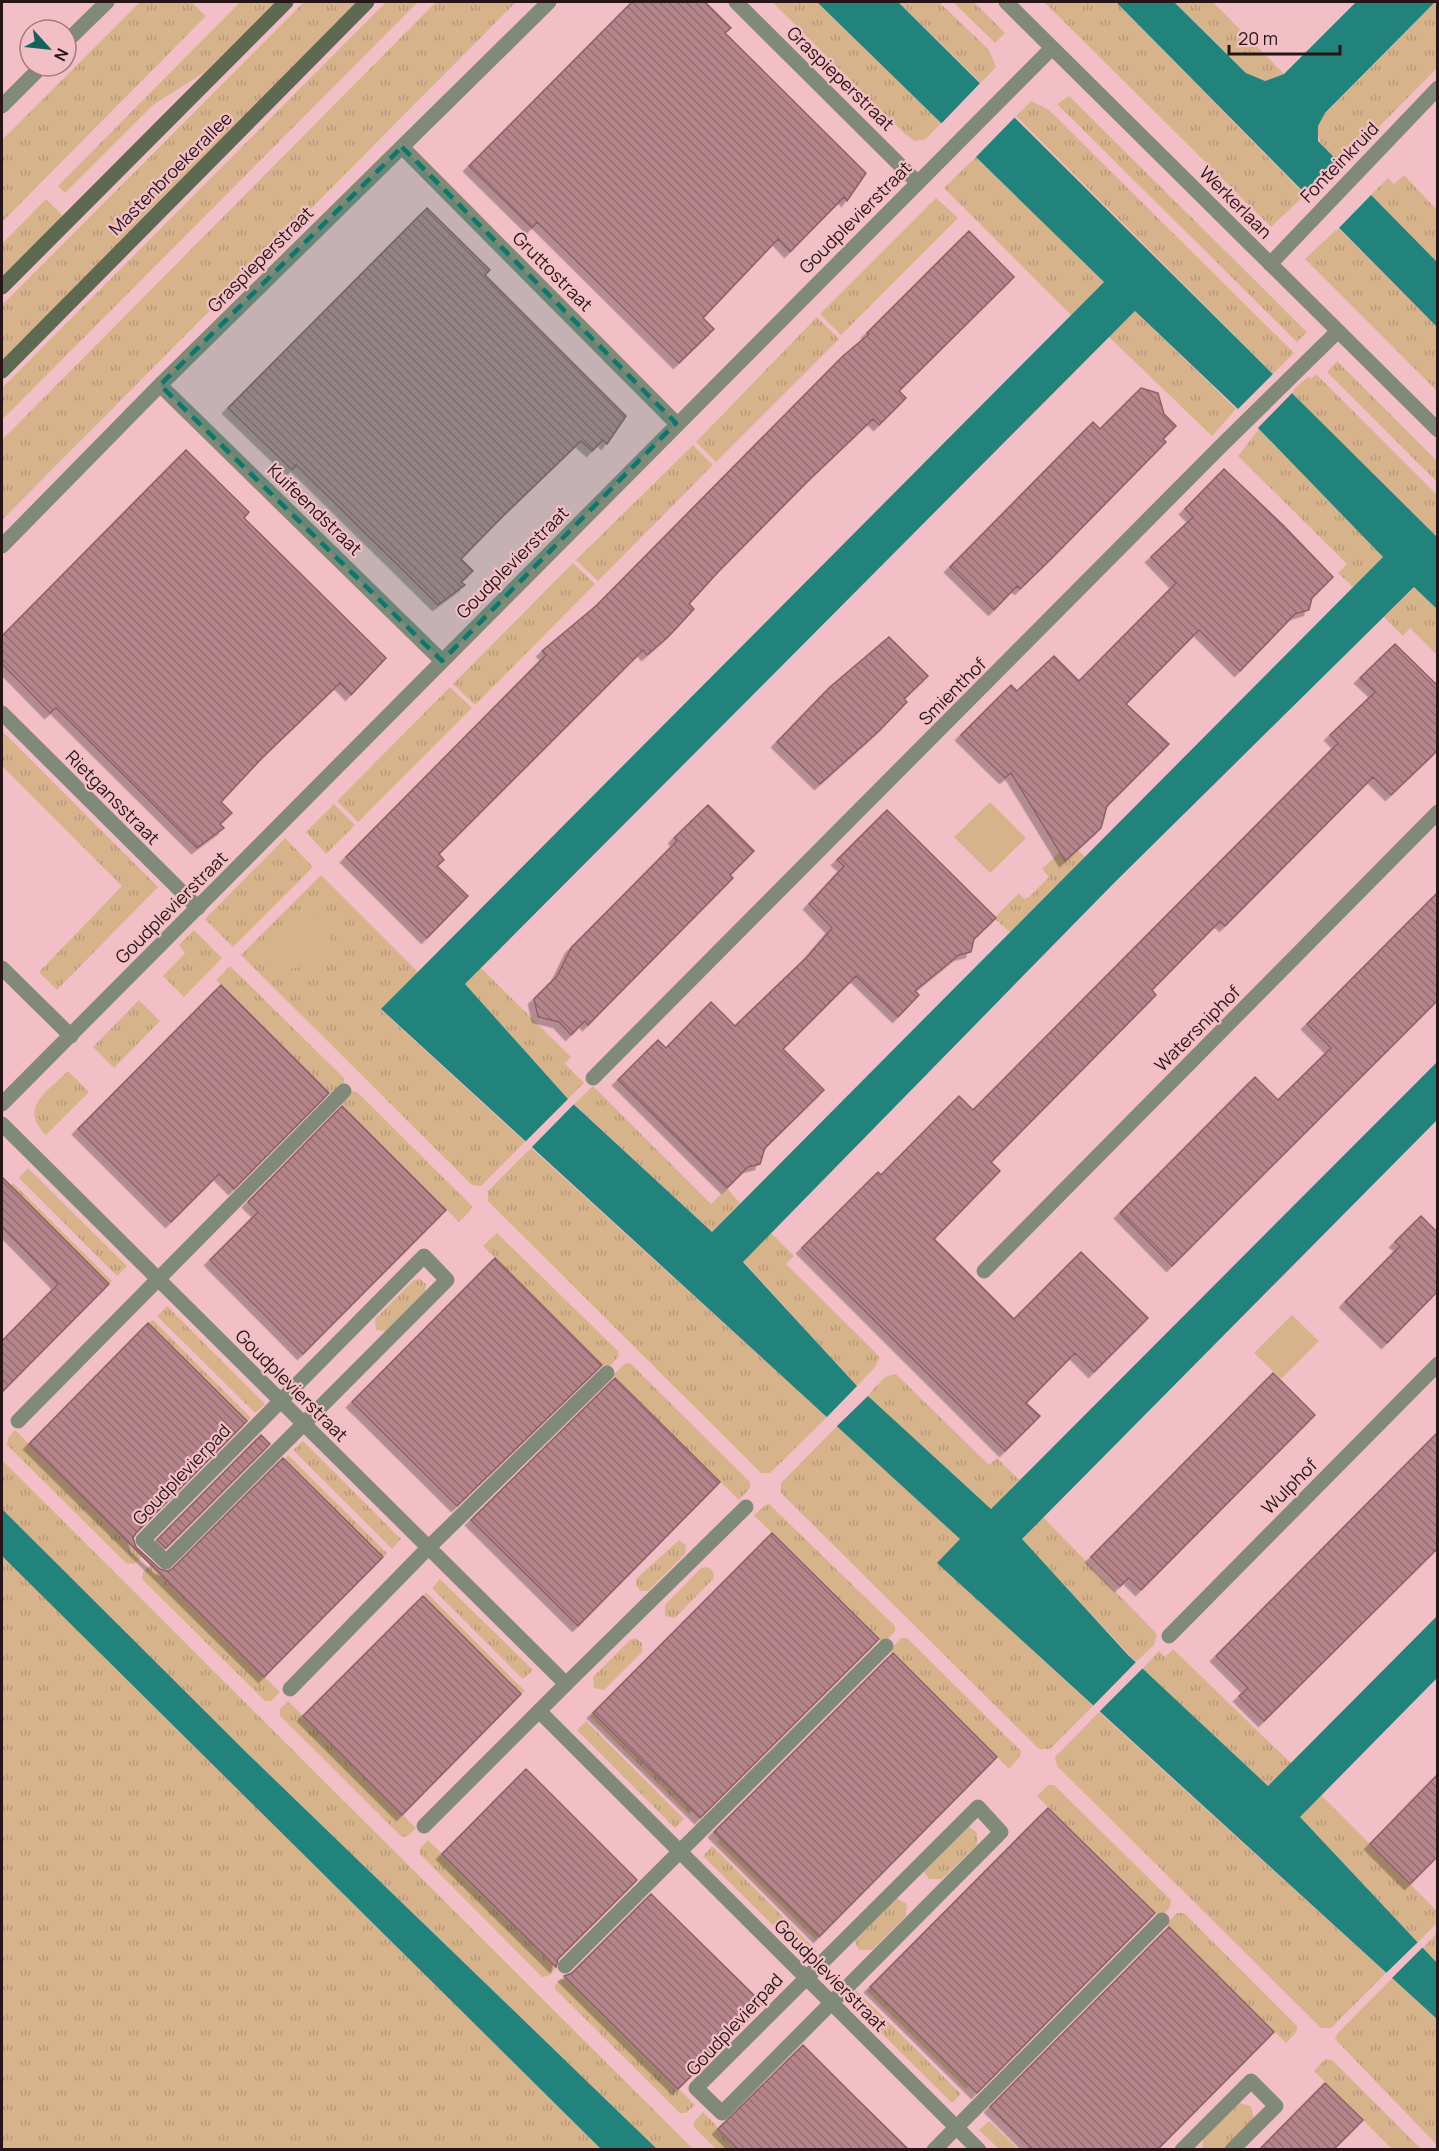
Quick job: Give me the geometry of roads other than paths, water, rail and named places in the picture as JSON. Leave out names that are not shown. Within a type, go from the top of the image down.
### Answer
[{"type":"main road","points":[[2,287],[286,2]]},
{"type":"main road","name":"Mastenbroekerallee","points":[[2,371],[367,2]]},
{"type":"street","points":[[78,30],[107,2]]},
{"type":"street","name":"Graspieperstraat","points":[[2,546],[160,385],[549,2]]},
{"type":"street","name":"Graspieperstraat","points":[[736,2],[918,183]]},
{"type":"street","name":"Werkerlaan","points":[[1006,2],[1437,430]]},
{"type":"street","name":"Goudplevierstraat","points":[[2,1104],[676,423],[1052,48]]},
{"type":"street","points":[[2,106],[30,78]]},
{"type":"street","name":"Fonteinkruid","points":[[1270,264],[1437,88]]},
{"type":"street","name":"Gruttostraat","points":[[402,147],[676,423]]},
{"type":"street","name":"Smienthof","points":[[593,1078],[1222,445],[1338,332]]},
{"type":"street","name":"Kuifeendstraat","points":[[160,385],[442,661]]},
{"type":"street","name":"Rietgansstraat","points":[[2,713],[198,908]]},
{"type":"street","name":"Watersniphof","points":[[984,1271],[1437,812]]},
{"type":"street","points":[[2,968],[71,1036]]},
{"type":"street","points":[[18,1421],[344,1090]]},
{"type":"street","name":"Goudplevierstraat","points":[[2,1124],[566,1684]]},
{"type":"street","name":"Goudplevierpad","points":[[424,1256],[447,1280],[303,1424],[166,1562],[143,1540],[424,1256]]},
{"type":"street","name":"Wulphof","points":[[1169,1636],[1437,1364]]},
{"type":"street","points":[[290,1689],[428,1548],[607,1373]]},
{"type":"street","points":[[424,1826],[746,1507]]},
{"type":"street","points":[[565,1966],[886,1646]]},
{"type":"street","name":"Goudplevierstraat","points":[[539,1711],[979,2150]]},
{"type":"street","name":"Goudplevierpad","points":[[978,1807],[1001,1832],[831,2002],[722,2113],[696,2088],[978,1807]]},
{"type":"street","points":[[934,2150],[1162,1920]]},
{"type":"street","points":[[1182,2150],[1251,2081],[1276,2106],[1232,2150]]},
{"type":"water","points":[[817,2],[898,2],[1437,537],[1437,609],[1414,587],[1114,883],[743,1262],[857,1386],[991,1509],[1437,1062],[1437,1120],[1022,1539],[1128,1655],[1268,1786],[1437,1616],[1437,1678],[1300,1817],[1437,1963],[1437,2019],[937,1563],[960,1539],[381,1009],[1104,282]],"holes":[[[1135,311],[1259,429],[1383,557],[712,1232],[568,1099],[465,984]]]},
{"type":"water","points":[[1116,2],[1174,2],[1246,73],[1265,81],[1284,74],[1356,2],[1435,2],[1325,113],[1318,126],[1318,141],[1437,262],[1437,327]]},
{"type":"water","points":[[2,1509],[247,1753],[657,2149],[601,2149],[2,1556]]}]
